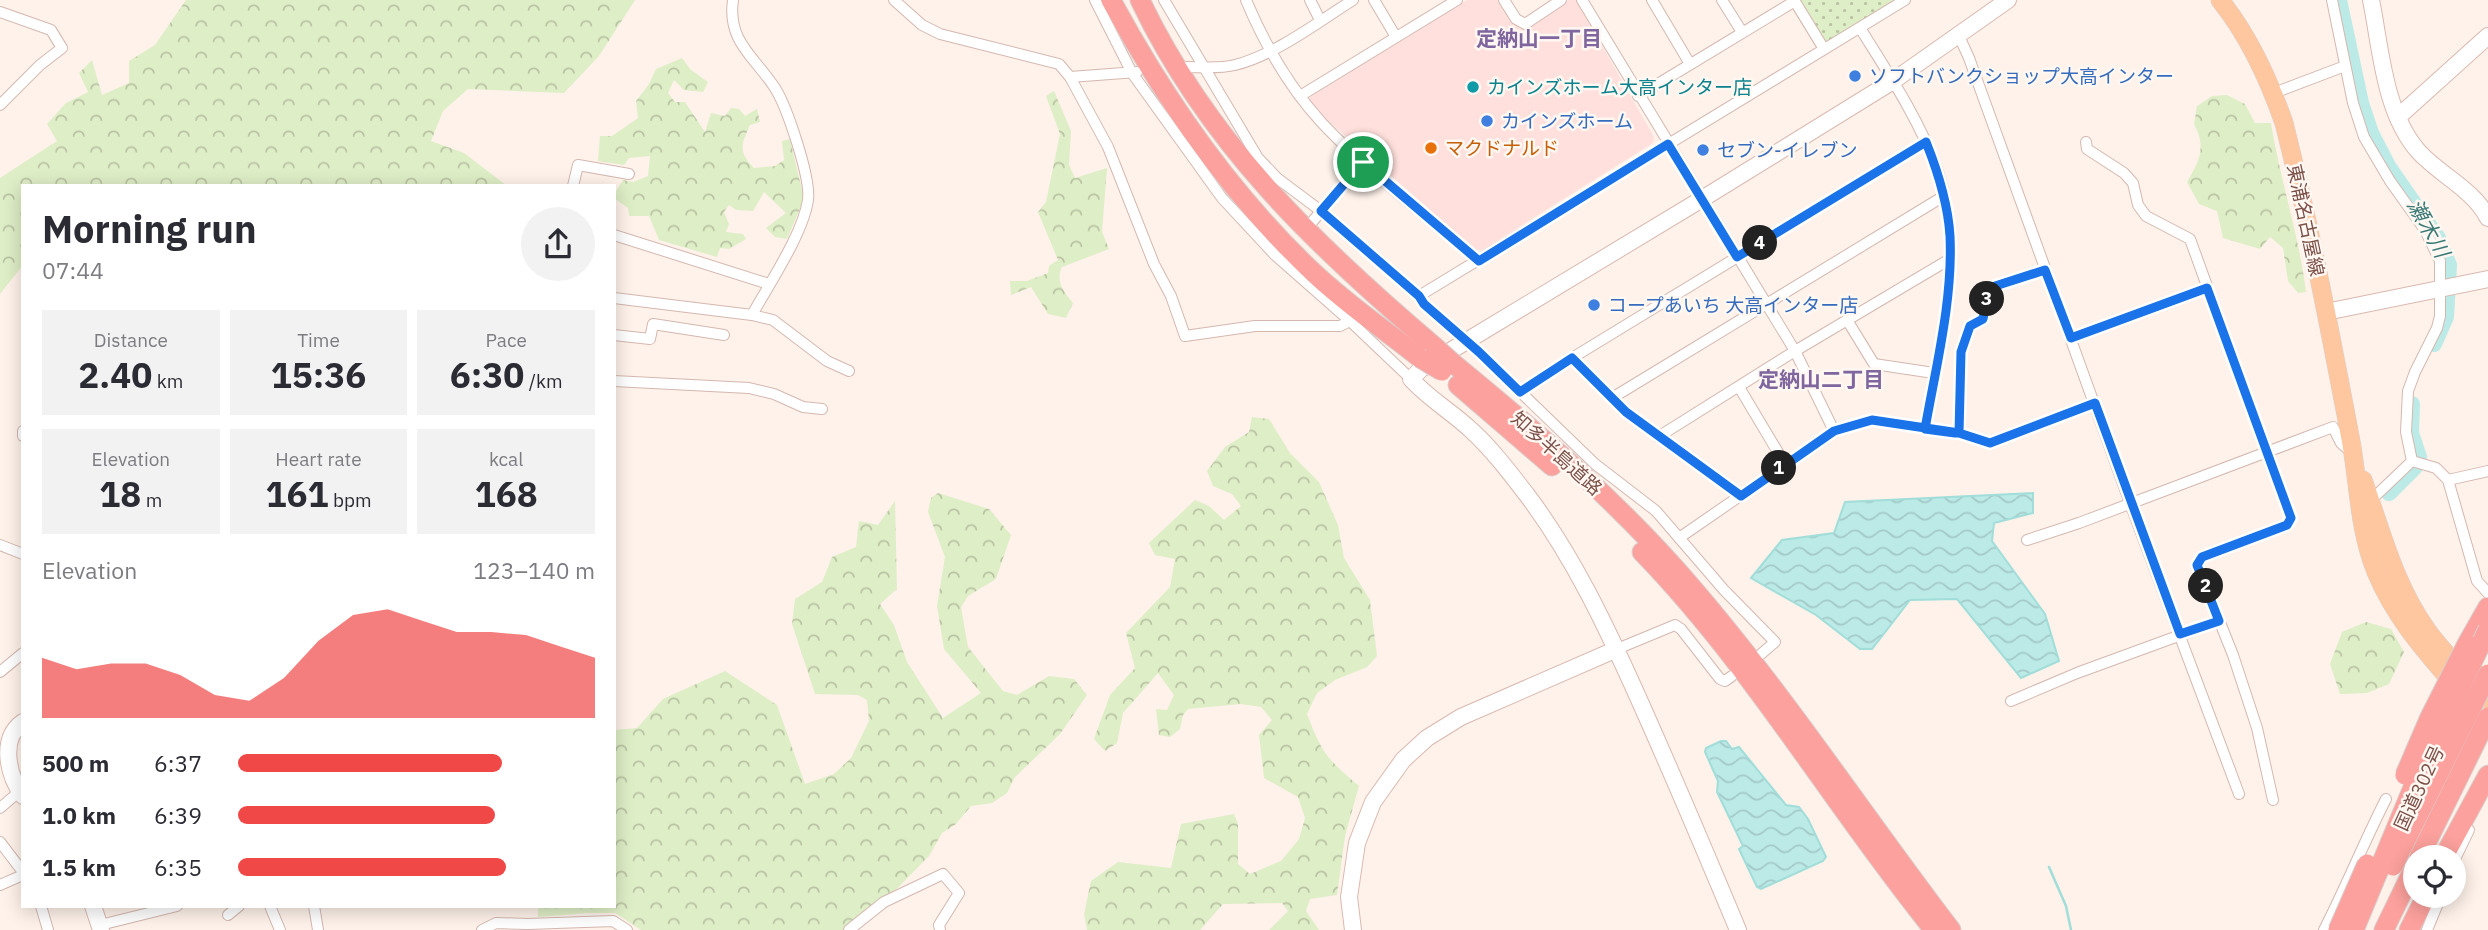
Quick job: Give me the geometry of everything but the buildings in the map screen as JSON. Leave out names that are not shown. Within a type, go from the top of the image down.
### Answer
[{"type":"highway","points":[[1111,0],[1188,126],[1267,226],[1317,276],[1448,368]]},
{"type":"highway","points":[[1126,0],[1153,51],[1192,114],[1253,193],[1300,243],[1360,300],[1426,353]]},
{"type":"highway","points":[[1140,0],[1192,93],[1241,159],[1283,208],[1426,353]]},
{"type":"highway","points":[[1135,42],[1139,59],[1172,117],[1273,249]]},
{"type":"highway","name":"知多半島道路","points":[[1448,368],[1597,506],[1649,559],[1744,673],[1934,930]]},
{"type":"highway","name":"知多半島道路","points":[[1448,368],[1615,505],[1682,576],[1756,665],[1951,930]]},
{"type":"highway","points":[[2338,930],[2430,717],[2488,607]]},
{"type":"highway","points":[[2352,930],[2414,785],[2488,629]]},
{"type":"highway","name":"国道302号","points":[[2352,930],[2474,683],[2488,646]]},
{"type":"highway","points":[[2362,930],[2474,683]]},
{"type":"highway","points":[[2425,845],[2488,719]]},
{"type":"highway","name":"国道302号","points":[[2435,845],[2488,739]]},
{"type":"highway","points":[[2435,845],[2488,747]]},
{"type":"highway","points":[[2451,845],[2488,775]]},
{"type":"highway","points":[[2385,930],[2403,892]]},
{"type":"highway","points":[[2385,930],[2403,901]]},
{"type":"highway","points":[[2396,930],[2406,908]]},
{"type":"highway","points":[[2409,930],[2420,908]]},
{"type":"main road","name":"東浦名古屋線","points":[[2220,0],[2242,33],[2274,93],[2292,153],[2365,505],[2367,545],[2389,598],[2420,648],[2474,683],[2488,719]]},
{"type":"main road","name":"東浦名古屋線","points":[[2365,505],[2401,587],[2428,632],[2488,700]]},
{"type":"street","points":[[733,0],[736,38],[776,89],[789,119],[808,199],[802,221],[752,315]]},
{"type":"street","points":[[894,0],[922,25],[940,34],[1059,64],[1070,77],[1108,147],[1154,264],[1171,296],[1185,336],[1255,327],[1340,326],[1350,321]]},
{"type":"street","points":[[1095,0],[1134,73],[1196,165],[1273,249],[1437,404],[1479,438],[1524,492],[1579,576],[1617,649],[1672,770],[1738,930]]},
{"type":"street","points":[[1164,0],[1258,158],[1277,178],[1321,211],[1419,296],[1424,304],[1479,352],[1595,464],[1656,511],[1724,590],[1775,642],[1761,654]]},
{"type":"street","points":[[1246,0],[1300,96],[1321,121],[1363,162],[1479,261]]},
{"type":"street","points":[[1310,0],[1320,20]]},
{"type":"street","points":[[1186,67],[1210,69],[1237,65],[1272,50],[1353,0]]},
{"type":"street","points":[[1374,0],[1396,37]]},
{"type":"street","points":[[1300,96],[1396,37],[1440,4],[1457,0]]},
{"type":"street","points":[[1504,0],[1516,19],[1525,24],[1561,0]]},
{"type":"street","points":[[1582,0],[1795,351],[1834,431]]},
{"type":"street","points":[[1652,0],[1690,64]]},
{"type":"street","points":[[1722,0],[1742,32]]},
{"type":"street","points":[[1419,296],[1905,0]]},
{"type":"street","points":[[1411,379],[1465,342],[1893,81],[2008,0]]},
{"type":"street","points":[[2332,0],[2355,111],[2364,137],[2438,254],[2444,289],[2440,316],[2408,391],[2406,432],[2416,461]]},
{"type":"street","points":[[2371,0],[2388,84],[2398,117],[2419,152],[2474,198],[2488,218]]},
{"type":"street","points":[[1638,96],[1794,1],[1825,49]]},
{"type":"street","points":[[0,12],[51,30],[62,48],[40,65],[0,105]]},
{"type":"street","points":[[1860,28],[1926,142],[1944,196],[1950,237],[1950,260],[1946,307],[1925,429]]},
{"type":"street","points":[[1959,36],[2239,794]]},
{"type":"street","points":[[2398,117],[2488,36]]},
{"type":"street","points":[[2274,93],[2345,66]]},
{"type":"street","points":[[1070,77],[1134,73]]},
{"type":"street","points":[[1520,392],[1926,142]]},
{"type":"street","points":[[2086,142],[2087,149],[2124,173],[2133,183],[2138,205],[2146,216],[2190,239],[2291,518],[2287,525],[2202,557],[2197,565],[2233,655],[2257,728],[2273,800]]},
{"type":"street","points":[[1312,222],[1363,162]]},
{"type":"street","points":[[573,184],[578,165],[629,174]]},
{"type":"street","points":[[1612,398],[1944,196]]},
{"type":"street","points":[[616,236],[769,284]]},
{"type":"street","points":[[1658,438],[1795,351],[1950,260]]},
{"type":"street","points":[[1959,433],[1961,352],[1970,326],[1983,319],[1989,288],[2045,270]]},
{"type":"street","points":[[2326,312],[2483,279]]},
{"type":"street","points":[[2071,338],[2207,288]]},
{"type":"street","points":[[616,299],[774,320],[827,361],[849,371]]},
{"type":"street","points":[[1847,320],[1874,364],[1934,373]]},
{"type":"street","points":[[616,335],[650,338],[653,324],[724,335]]},
{"type":"street","points":[[1572,358],[1626,412],[1658,438],[1741,496]]},
{"type":"street","points":[[616,381],[749,388],[774,394],[803,407],[822,409]]},
{"type":"street","points":[[1739,387],[1785,464]]},
{"type":"street","points":[[1679,538],[1834,431],[1872,420],[1959,433],[1990,443],[2095,403]]},
{"type":"street","points":[[2027,540],[2333,427],[2341,443],[2354,454]]},
{"type":"street","points":[[2416,461],[2436,468],[2448,480],[2477,581],[2488,593],[2452,659]]},
{"type":"street","points":[[2365,505],[2416,461]]},
{"type":"street","points":[[2448,480],[2488,471]]},
{"type":"street","points":[[0,545],[21,553]]},
{"type":"street","points":[[2011,701],[2219,621]]},
{"type":"street","points":[[1353,930],[1349,897],[1357,843],[1373,802],[1403,760],[1427,738],[1448,724],[1675,625],[1720,679],[1725,681],[1732,676]]},
{"type":"street","points":[[0,672],[21,655]]},
{"type":"street","points":[[0,808],[21,793],[5,762],[6,742],[21,723]]},
{"type":"street","points":[[2462,845],[2488,789]]},
{"type":"street","points":[[2324,930],[2343,895],[2386,799]]},
{"type":"street","points":[[0,842],[21,871]]},
{"type":"street","points":[[849,930],[884,902],[943,874],[959,892],[939,925],[940,930]]},
{"type":"street","points":[[0,885],[21,875]]},
{"type":"street","points":[[42,908],[48,930]]},
{"type":"street","points":[[94,908],[101,928],[170,908]]},
{"type":"street","points":[[228,915],[237,908]]},
{"type":"street","points":[[271,908],[280,930]]},
{"type":"street","points":[[314,908],[318,930]]},
{"type":"street","points":[[2427,930],[2436,908]]},
{"type":"street","points":[[482,930],[496,923],[528,925],[613,921],[627,930]]},
{"type":"shaded area","name":"カインズホーム","points":[[1467,0],[1500,0],[1520,30],[1569,0],[1576,0],[1654,137],[1653,143],[1482,250],[1476,250],[1310,105],[1309,101],[1311,96]]},
{"type":"green space","points":[[186,0],[635,0],[599,56],[564,93],[468,89],[443,111],[431,141],[464,153],[505,184],[21,184],[21,268],[0,294],[0,178],[57,141],[47,124],[66,103],[88,92],[79,73],[92,60],[102,95],[129,83],[129,61],[155,45]]},
{"type":"green space","points":[[1799,0],[1897,0],[1828,41],[1824,40]]},
{"type":"green space","points":[[682,58],[691,70],[708,82],[703,92],[684,90],[674,80],[668,93],[675,102],[685,102],[705,132],[711,113],[725,116],[731,108],[739,109],[745,116],[757,109],[760,122],[750,125],[743,148],[745,157],[754,168],[775,166],[784,160],[782,141],[790,139],[804,199],[787,239],[775,237],[766,228],[786,213],[764,192],[753,211],[736,210],[729,205],[724,212],[729,224],[726,232],[743,234],[746,239],[729,249],[720,248],[717,257],[659,240],[649,216],[629,216],[628,208],[616,199],[616,191],[623,180],[633,182],[648,176],[650,156],[629,158],[624,165],[598,161],[600,136],[612,136],[638,118],[636,101],[656,69]]},
{"type":"green space","points":[[1054,91],[1071,131],[1069,165],[1075,178],[1107,168],[1102,232],[1109,249],[1062,267],[1060,282],[1073,303],[1066,318],[1048,314],[1031,287],[1011,295],[1010,281],[1027,281],[1048,273],[1049,266],[1058,260],[1038,212],[1046,202],[1060,134],[1046,96]]},
{"type":"green space","points":[[2227,95],[2245,104],[2255,123],[2271,123],[2306,292],[2298,293],[2288,281],[2283,248],[2270,237],[2260,249],[2223,238],[2217,211],[2199,204],[2187,182],[2201,147],[2194,124],[2197,106],[2212,96]]},
{"type":"green space","points":[[1252,417],[1269,419],[1290,453],[1319,482],[1338,525],[1344,558],[1370,600],[1377,656],[1367,667],[1335,680],[1317,693],[1307,714],[1327,754],[1339,769],[1359,786],[1345,836],[1337,895],[1310,899],[1306,911],[1319,930],[1269,930],[1288,911],[1282,903],[1223,904],[1200,930],[1087,930],[1084,914],[1091,881],[1118,862],[1171,868],[1181,824],[1234,814],[1238,824],[1238,864],[1250,874],[1281,861],[1299,839],[1305,818],[1298,797],[1264,778],[1259,735],[1272,720],[1261,707],[1241,704],[1188,709],[1183,715],[1180,729],[1170,737],[1159,735],[1156,709],[1167,710],[1174,695],[1158,673],[1123,713],[1117,743],[1105,751],[1094,739],[1110,695],[1135,668],[1126,633],[1170,587],[1175,559],[1155,555],[1149,543],[1195,500],[1209,506],[1224,520],[1241,506],[1232,494],[1213,486],[1207,471],[1225,447],[1249,432]]},
{"type":"green space","points":[[938,493],[989,509],[1011,535],[996,579],[968,596],[961,607],[968,647],[1003,691],[1017,695],[1049,676],[1074,679],[1087,695],[1060,734],[1015,777],[1007,793],[992,803],[971,806],[956,824],[942,833],[929,856],[884,902],[849,930],[641,930],[615,913],[538,917],[538,908],[616,908],[616,730],[637,728],[663,699],[725,671],[777,705],[805,784],[834,774],[851,758],[869,721],[867,700],[858,695],[815,694],[792,624],[795,599],[822,582],[832,557],[856,547],[859,521],[878,525],[895,501],[897,589],[880,604],[894,625],[907,662],[943,718],[981,693],[944,649],[937,606],[945,557],[928,512],[931,498]]},
{"type":"green space","points":[[2366,622],[2391,629],[2404,652],[2389,684],[2367,693],[2340,694],[2330,664],[2342,632]]},
{"type":"water","points":[[2033,493],[2033,513],[1994,523],[1992,541],[2045,614],[2059,661],[2021,678],[1957,599],[1910,600],[1872,649],[1860,649],[1816,615],[1751,578],[1782,540],[1834,533],[1845,502]]},
{"type":"water","points":[[1726,741],[1732,749],[1739,747],[1786,805],[1799,807],[1808,819],[1826,857],[1823,861],[1761,889],[1757,887],[1739,849],[1743,846],[1717,792],[1718,781],[1705,752],[1706,748]]},
{"type":"waterway","name":"瀬木川","points":[[2339,0],[2361,103],[2371,133],[2388,166],[2438,238],[2449,265],[2446,317],[2434,344]]},
{"type":"waterway","name":"瀬木川","points":[[2389,493],[2415,467],[2419,457],[2411,433],[2412,404]]},
{"type":"waterway","points":[[2049,867],[2066,906],[2071,930]]},
{"type":"place","name":"ソフトバンクショップ大高インター","points":[[1855,76]]},
{"type":"place","name":"カインズホーム大高インター店","points":[[1473,87]]},
{"type":"place","name":"カインズホーム","points":[[1487,121]]},
{"type":"place","name":"マクドナルド","points":[[1431,148]]},
{"type":"place","name":"セブン-イレブン","points":[[1703,150]]},
{"type":"place","name":"コープあいち 大高インター店","points":[[1594,305]]},
{"type":"district","name":"定納山一丁目","points":[[1539,38]]},
{"type":"district","name":"定納山二丁目","points":[[1821,379]]},
{"type":"route","points":[[1363,162],[1321,211],[1419,296],[1424,304],[1520,392],[1572,358],[1626,412],[1658,438],[1741,496],[1834,431],[1872,420],[1925,429],[1959,433],[1990,443],[2095,403],[2180,634],[2219,621],[2197,565],[2202,557],[2287,525],[2291,518],[2207,288],[2071,338],[2045,270],[1989,288],[1983,319],[1970,326],[1961,352],[1959,433],[1955,433],[1925,429],[1946,307],[1950,260],[1949,222],[1944,196],[1926,142],[1737,257],[1668,144],[1479,261],[1363,162]]}]
